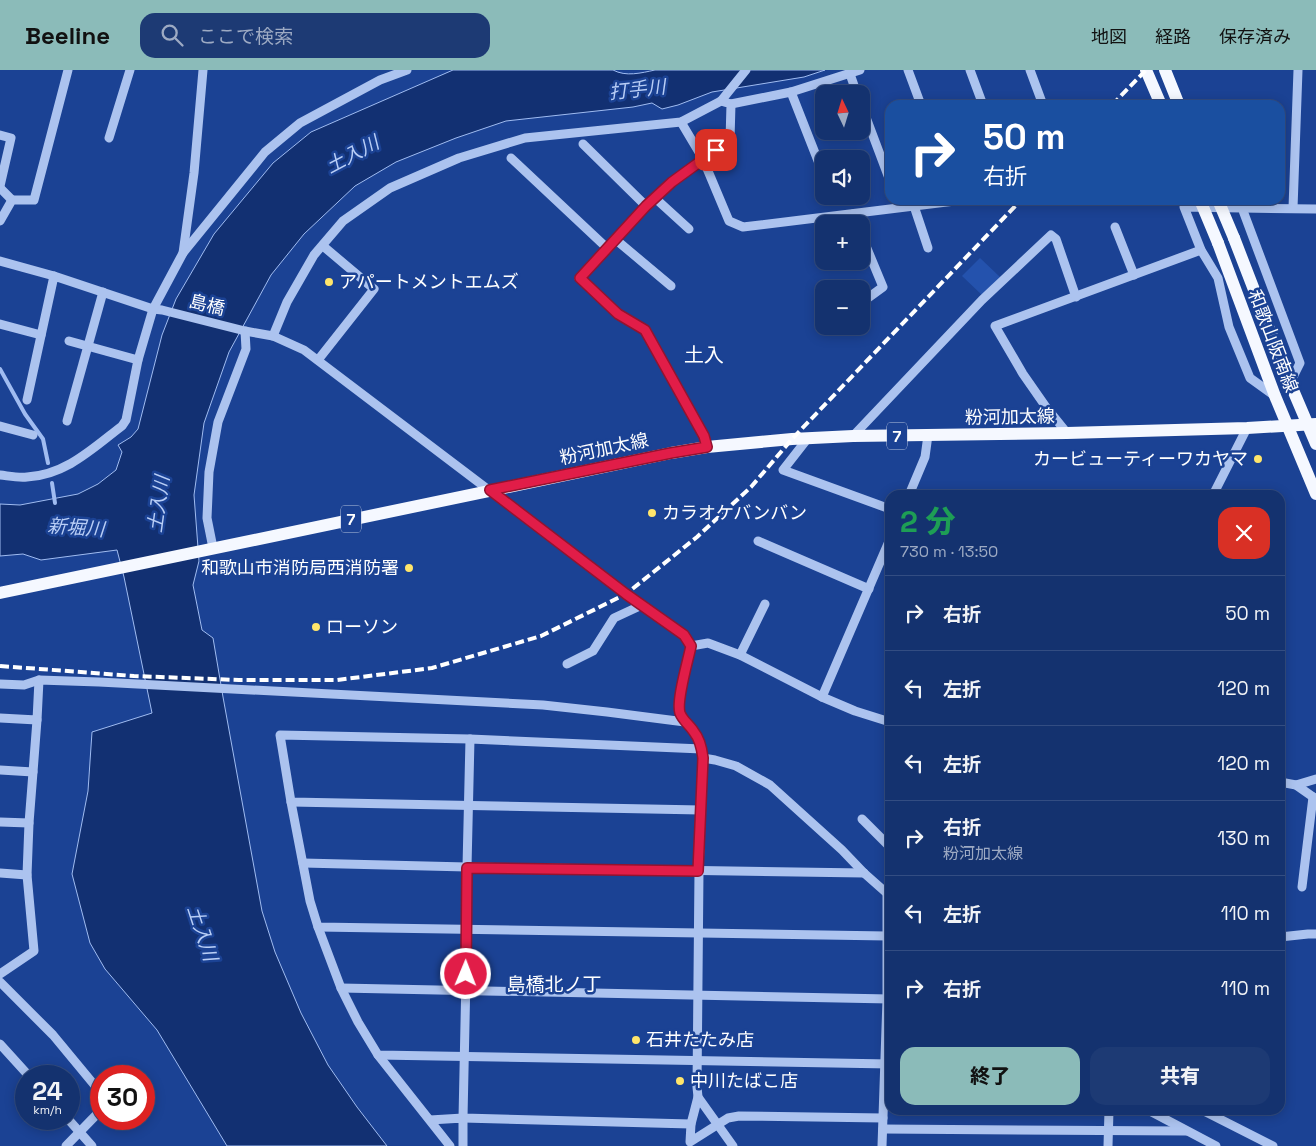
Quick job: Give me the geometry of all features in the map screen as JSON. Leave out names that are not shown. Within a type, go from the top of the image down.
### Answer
[{"type":"main road","points":[[1146,70],[1159,100]]},
{"type":"main road","points":[[1165,70],[1177,100]]},
{"type":"main road","name":"和歌山阪南線","points":[[1202,205],[1275,396],[1316,494]]},
{"type":"main road","name":"和歌山阪南線","points":[[1220,205],[1290,383],[1312,424],[1316,444]]},
{"type":"main road","name":"粉河加太線","points":[[0,593],[490,490],[707,447],[853,436],[1067,433],[1247,428],[1312,424]]},
{"type":"street","points":[[0,135],[11,138],[0,187],[12,200],[34,200],[68,70]]},
{"type":"street","points":[[109,138],[130,70]]},
{"type":"street","points":[[183,253],[194,174],[203,70]]},
{"type":"street","points":[[0,475],[25,478],[56,472],[70,465],[122,426],[126,420],[138,360],[157,309],[183,253],[264,152],[300,123],[380,80],[407,70]]},
{"type":"street","points":[[273,336],[287,302],[314,254],[343,221],[390,188],[459,158],[525,138],[681,122],[721,101],[746,70]]},
{"type":"street","points":[[721,101],[732,104],[791,92],[860,70]]},
{"type":"street","points":[[908,70],[919,100]]},
{"type":"street","points":[[970,70],[982,100]]},
{"type":"street","points":[[1030,70],[1041,100]]},
{"type":"street","points":[[1293,208],[1298,70]]},
{"type":"street","points":[[850,74],[854,85]]},
{"type":"street","points":[[791,92],[815,153]]},
{"type":"street","points":[[707,447],[704,436],[645,330],[618,314],[580,278],[646,206],[672,182],[730,140],[732,104]]},
{"type":"street","points":[[681,122],[703,159],[729,221],[743,228],[853,214],[894,205]]},
{"type":"street","points":[[870,128],[885,168]]},
{"type":"street","points":[[583,144],[646,206]]},
{"type":"street","points":[[511,158],[607,248]]},
{"type":"street","points":[[655,198],[689,228]]},
{"type":"street","points":[[0,221],[12,200]]},
{"type":"street","points":[[906,205],[921,205]]},
{"type":"street","points":[[914,206],[928,248]]},
{"type":"street","points":[[1275,396],[1250,378],[1229,327],[1218,278],[1201,250],[1184,207],[1316,210]]},
{"type":"street","points":[[1242,208],[1300,364],[1290,383]]},
{"type":"street","points":[[1115,227],[1134,275]]},
{"type":"street","points":[[853,436],[982,300],[1051,235],[1056,239],[1076,297]]},
{"type":"street","points":[[615,239],[671,286]]},
{"type":"street","points":[[318,360],[374,290],[323,246]]},
{"type":"street","points":[[1067,433],[1023,374],[995,326],[1201,250]]},
{"type":"street","points":[[870,257],[882,287],[870,296]]},
{"type":"street","name":"島橋","points":[[0,261],[157,309],[273,336],[304,350],[684,635],[691,646]]},
{"type":"street","points":[[27,400],[54,276]]},
{"type":"street","points":[[67,421],[103,292]]},
{"type":"street","points":[[0,324],[42,335]]},
{"type":"street","points":[[213,548],[207,518],[208,472],[218,422],[246,349],[245,331]]},
{"type":"street","points":[[69,340],[138,360]]},
{"type":"street","points":[[0,426],[33,436]]},
{"type":"street","points":[[1215,490],[1247,428]]},
{"type":"street","points":[[911,490],[925,458],[928,436]]},
{"type":"street","points":[[808,438],[783,470],[885,507]]},
{"type":"street","points":[[758,541],[869,589]]},
{"type":"street","points":[[822,697],[885,551]]},
{"type":"street","points":[[740,655],[765,604]]},
{"type":"street","points":[[567,664],[593,651],[614,618],[642,605]]},
{"type":"street","points":[[690,1144],[691,1124],[698,1097],[698,871],[703,754],[695,732],[685,722],[679,712],[680,698],[691,646],[708,643],[740,655],[822,697],[855,711],[885,720]]},
{"type":"street","points":[[0,684],[24,685],[39,680],[99,682],[543,705],[685,722]]},
{"type":"street","points":[[0,974],[34,952],[27,875],[39,680]]},
{"type":"street","points":[[0,718],[37,720]]},
{"type":"street","points":[[450,1146],[378,1055],[358,1022],[341,988],[310,901],[280,736],[470,739],[703,754],[714,760],[736,766],[770,785],[842,850],[864,873],[885,890]]},
{"type":"street","points":[[462,1146],[470,739]]},
{"type":"street","points":[[0,770],[33,772]]},
{"type":"street","points":[[1296,785],[1316,779]]},
{"type":"street","points":[[1285,783],[1296,785],[1315,798],[1302,887]]},
{"type":"street","points":[[291,802],[701,810]]},
{"type":"street","points":[[862,819],[885,842]]},
{"type":"street","points":[[0,822],[29,824]]},
{"type":"street","points":[[303,863],[467,868],[864,873]]},
{"type":"street","points":[[0,873],[27,875]]},
{"type":"street","points":[[318,927],[885,936]]},
{"type":"street","points":[[1285,936],[1316,934]]},
{"type":"street","points":[[0,982],[53,1036],[90,1080]]},
{"type":"street","points":[[341,988],[466,989],[885,999]]},
{"type":"street","points":[[0,1044],[19,1065]]},
{"type":"street","points":[[378,1055],[885,1064]]},
{"type":"street","points":[[882,1146],[885,1091]]},
{"type":"street","points":[[698,1097],[733,1146]]},
{"type":"street","points":[[1108,1146],[1109,1115]]},
{"type":"street","points":[[1157,1115],[1216,1146]]},
{"type":"street","points":[[1212,1115],[1273,1146]]},
{"type":"street","points":[[690,1144],[728,1118],[739,1116],[883,1118]]},
{"type":"street","points":[[430,1120],[463,1118],[691,1124]]},
{"type":"street","points":[[66,1146],[90,1122]]},
{"type":"street","points":[[883,1129],[1109,1132],[1186,1131]]},
{"type":"street","points":[[80,1132],[92,1146]]},
{"type":"shaded area","points":[[980,258],[1000,277],[982,295],[962,276]]},
{"type":"water","points":[[453,70],[613,70],[628,74],[655,70],[825,70],[804,77],[712,92],[662,109],[652,103],[633,107],[506,121],[456,138],[396,162],[355,186],[304,234],[271,275],[229,352],[204,423],[194,495],[199,561],[193,585],[202,630],[213,638],[262,911],[275,952],[301,1013],[328,1065],[387,1146],[227,1146],[157,1030],[105,969],[90,943],[72,874],[88,791],[92,732],[152,713],[117,550],[41,560],[23,554],[0,556],[0,504],[20,505],[78,494],[98,484],[116,470],[122,452],[118,445],[131,437],[138,429],[162,335],[176,299],[214,234],[273,163],[311,132]]},
{"type":"waterway","points":[[0,369],[25,414],[43,439],[48,463]]},
{"type":"waterway","points":[[52,483],[55,503]]},
{"type":"railway","points":[[1117,100],[1146,70]]},
{"type":"railway","points":[[0,666],[134,676],[239,680],[337,680],[432,668],[541,636],[626,594],[697,537],[751,487],[792,439],[1016,205]]},
{"type":"place","name":"アパートメントエムズ","points":[[329,282]]},
{"type":"place","name":"カービューティーワカヤマ","points":[[1258,459]]},
{"type":"place","name":"カラオケバンバン","points":[[652,513]]},
{"type":"place","name":"和歌山市消防局西消防署","points":[[409,568]]},
{"type":"place","name":"ローソン","points":[[316,627]]},
{"type":"place","name":"石井たたみ店","points":[[636,1040]]},
{"type":"place","name":"中川たばこ店","points":[[680,1081]]},
{"type":"district","name":"土入","points":[[704,355]]},
{"type":"district","name":"島橋北ノ丁","points":[[554,984]]},
{"type":"route","points":[[466,974],[467,868],[698,871],[702,749],[695,732],[685,722],[679,712],[680,698],[691,646],[684,635],[626,594],[490,490],[707,447],[704,436],[645,330],[618,314],[580,278],[646,206],[672,182],[716,150]]},
{"type":"water label","name":"打手川","points":[[637,89]]},
{"type":"water label","name":"土入川","points":[[352,154]]},
{"type":"water label","name":"土入川","points":[[158,504]]},
{"type":"water label","name":"新堀川","points":[[76,527]]},
{"type":"water label","name":"土入川","points":[[203,933]]}]
